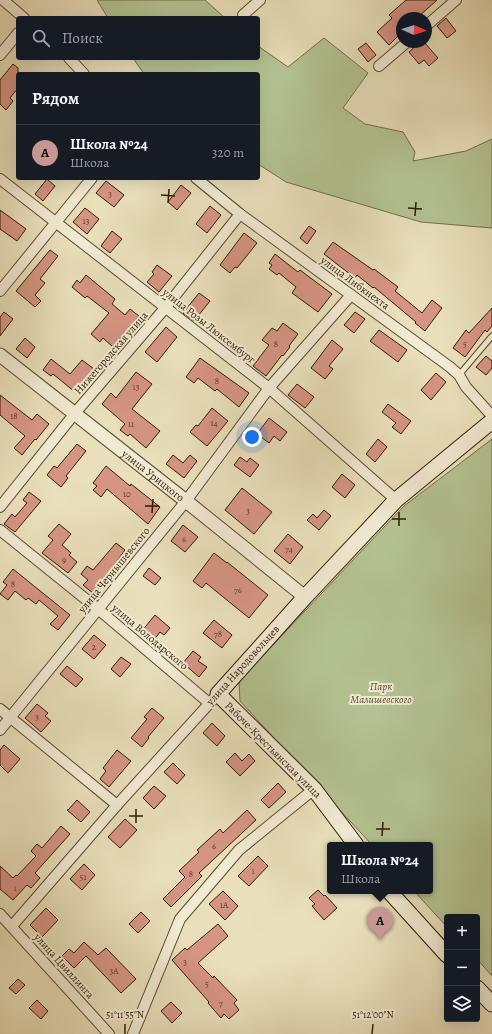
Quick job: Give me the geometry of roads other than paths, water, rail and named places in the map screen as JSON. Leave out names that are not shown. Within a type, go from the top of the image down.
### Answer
[{"type":"main road","name":"улица Народовольцев","points":[[213,699],[305,597],[396,500],[492,421]]},
{"type":"main road","name":"Рабоче-Крестьянская улица","points":[[213,699],[314,789],[354,842]]},
{"type":"main road","points":[[393,894],[444,952]]},
{"type":"main road","points":[[480,991],[492,1004]]},
{"type":"street","points":[[3,0],[22,16]]},
{"type":"street","points":[[243,15],[260,0]]},
{"type":"street","points":[[432,21],[456,0]]},
{"type":"street","points":[[0,55],[16,35]]},
{"type":"street","points":[[379,66],[400,48]]},
{"type":"street","points":[[71,60],[82,72]]},
{"type":"street","name":"улица Розы Люксембург","points":[[0,179],[269,388],[396,500]]},
{"type":"street","points":[[0,291],[90,180]]},
{"type":"street","name":"улица Либкнехта","points":[[198,180],[240,214],[459,375],[466,387],[492,416]]},
{"type":"street","name":"Нижегородская улица","points":[[0,507],[75,413],[166,307],[240,214]]},
{"type":"street","name":"улица Чернышевского","points":[[0,730],[186,501],[269,388],[351,295]]},
{"type":"street","name":"улица Урицкого","points":[[0,355],[186,501],[305,597]]},
{"type":"street","name":"улица Володарского","points":[[0,530],[213,699]]},
{"type":"street","name":"улица Народовольцев","points":[[12,926],[116,805],[213,699]]},
{"type":"street","points":[[0,709],[116,805]]},
{"type":"street","points":[[133,1034],[180,919],[239,850],[314,789]]},
{"type":"street","name":"улица Цвиллинга","points":[[0,914],[109,1034]]},
{"type":"lane","points":[[459,375],[492,336]]},
{"type":"place","name":"Школа №24","points":[[380,940]]},
{"type":"park label","name":"Парк Малишевского","points":[[381,692]]}]
